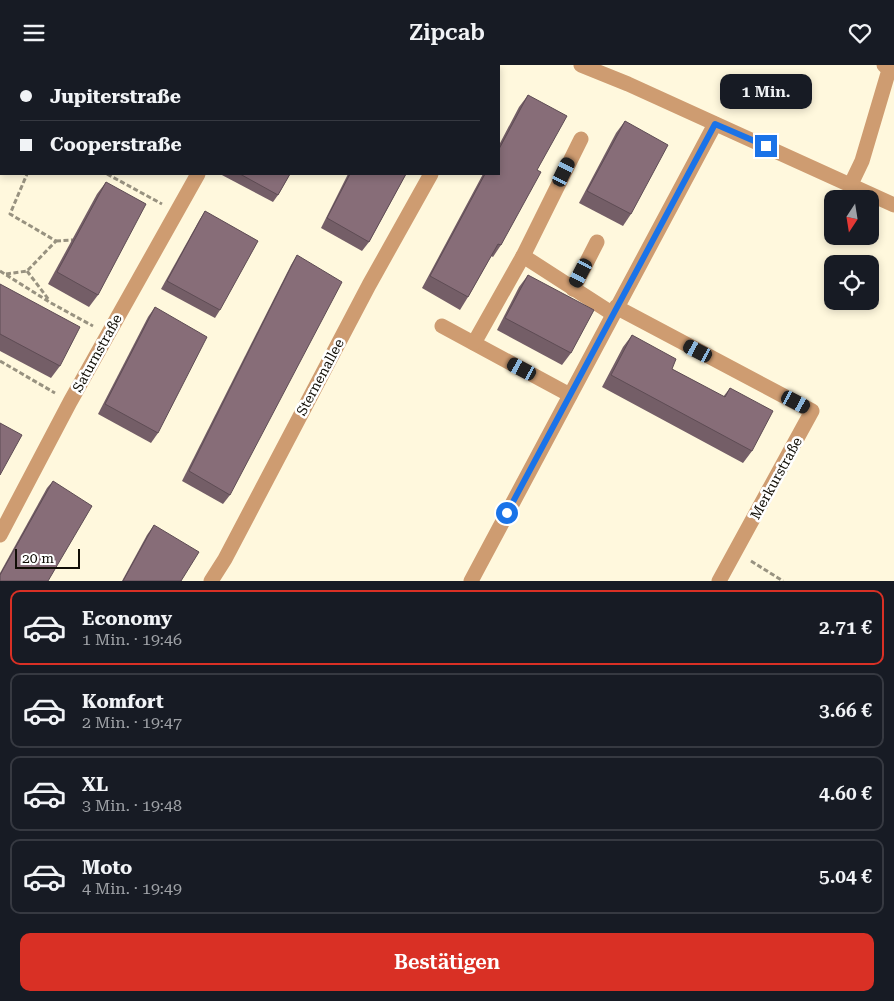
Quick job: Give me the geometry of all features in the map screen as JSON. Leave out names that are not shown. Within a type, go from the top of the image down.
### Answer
[{"type":"street","points":[[581,65],[628,84],[894,205]]},
{"type":"street","points":[[851,184],[862,161],[890,70],[884,65]]},
{"type":"street","points":[[471,581],[715,124]]},
{"type":"street","points":[[474,343],[523,257],[581,139]]},
{"type":"street","name":"Saturnstraße","points":[[0,535],[70,402],[197,175]]},
{"type":"street","name":"Sternenallee","points":[[211,581],[225,559],[369,285],[430,175]]},
{"type":"street","points":[[573,289],[597,242]]},
{"type":"street","points":[[523,257],[573,289],[615,311]]},
{"type":"street","name":"Merkurstraße","points":[[615,311],[812,411],[719,581]]},
{"type":"street","points":[[442,325],[570,395]]},
{"type":"path","points":[[27,175],[10,214],[56,241],[73,240]]},
{"type":"path","points":[[109,175],[176,211]]},
{"type":"path","points":[[6,274],[27,271],[56,241]]},
{"type":"path","points":[[0,271],[51,303],[97,328]]},
{"type":"path","points":[[27,271],[51,303]]},
{"type":"path","points":[[0,361],[70,402]]},
{"type":"path","points":[[735,552],[783,581]]},
{"type":"building","points":[[528,95],[567,116],[537,170],[541,172],[501,245],[498,244],[468,297],[430,276],[484,175],[500,175],[500,147]]},
{"type":"building","points":[[625,121],[668,145],[631,214],[587,191]]},
{"type":"building","points":[[242,175],[289,175],[278,195]]},
{"type":"building","points":[[349,175],[405,175],[369,242],[327,218]]},
{"type":"building","points":[[106,182],[146,204],[98,295],[57,272]]},
{"type":"building","points":[[205,211],[258,241],[220,310],[167,281]]},
{"type":"building","points":[[297,255],[342,282],[230,495],[189,471]]},
{"type":"building","points":[[528,275],[594,310],[571,353],[505,318]]},
{"type":"building","points":[[0,284],[80,327],[60,366],[0,334]]},
{"type":"building","points":[[155,307],[207,337],[158,433],[105,404]]},
{"type":"building","points":[[632,335],[676,359],[672,369],[725,397],[730,388],[773,411],[752,451],[611,375]]},
{"type":"building","points":[[0,423],[22,435],[0,475]]},
{"type":"building","points":[[53,481],[92,506],[48,581],[0,581],[0,575]]},
{"type":"building","points":[[154,525],[199,552],[181,581],[123,581]]},
{"type":"route","points":[[507,513],[715,124],[766,146]]}]
